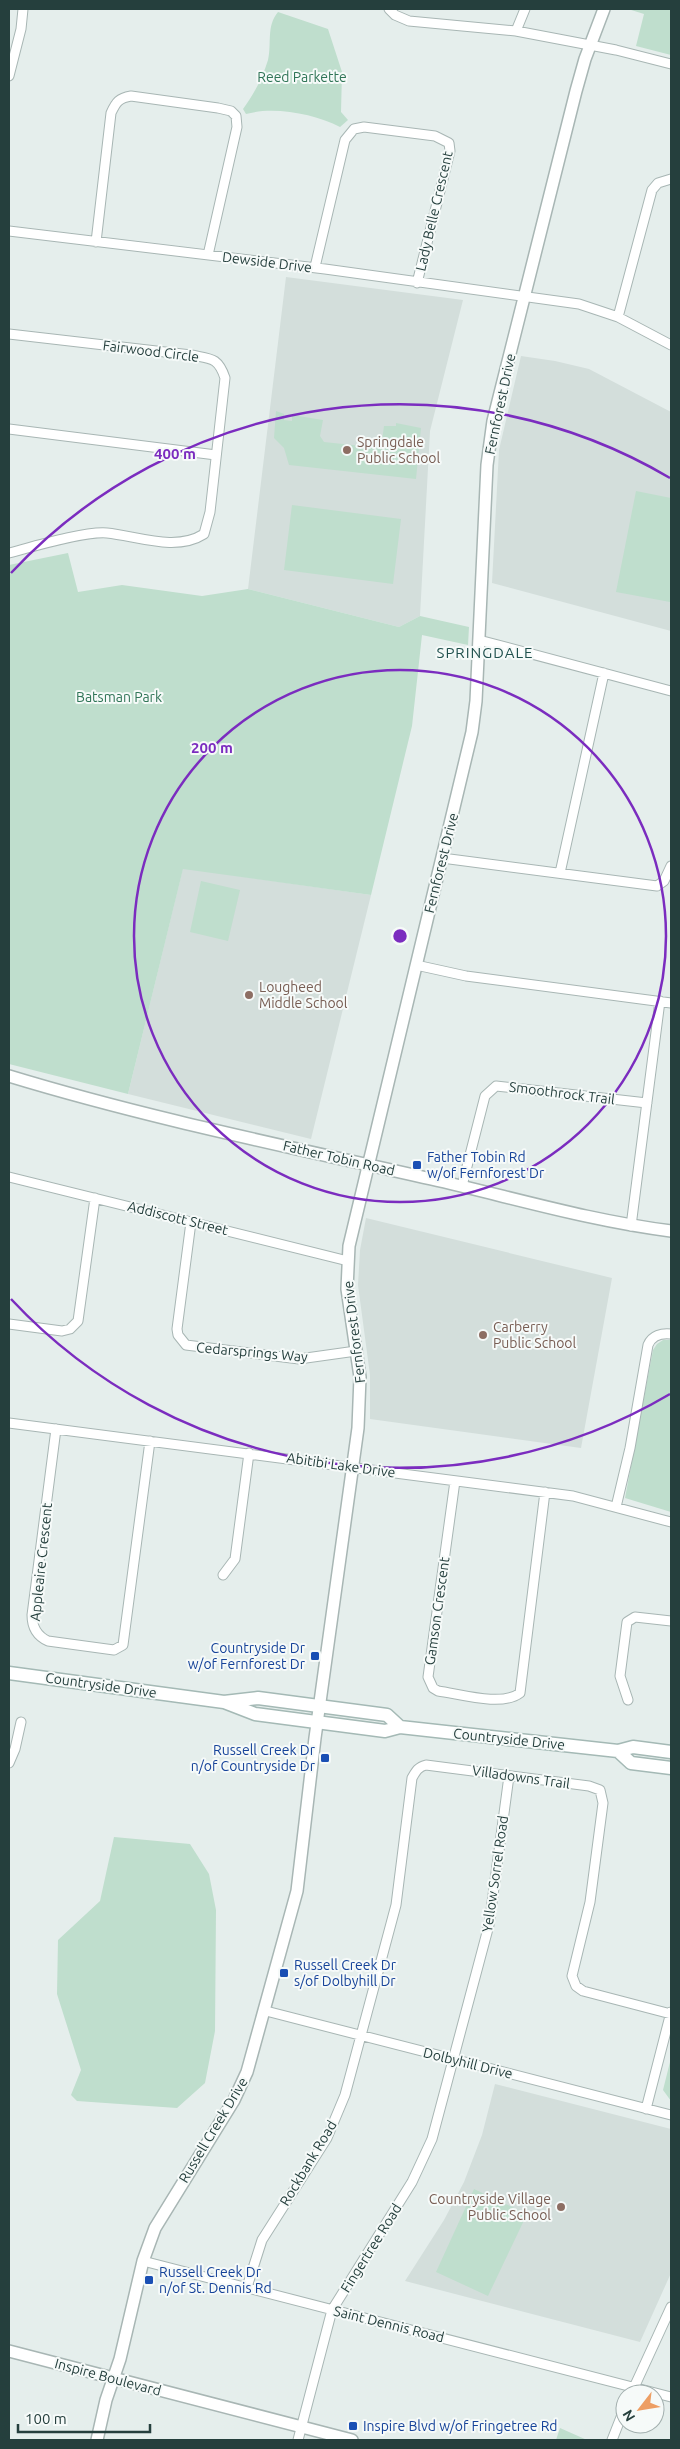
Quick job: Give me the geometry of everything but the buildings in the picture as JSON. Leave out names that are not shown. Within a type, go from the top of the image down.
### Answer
[{"type":"main road","name":"Countryside Drive","points":[[9,1673],[224,1702],[255,1714],[385,1731],[400,1727],[618,1751],[633,1747],[671,1752]]},
{"type":"main road","name":"Countryside Drive","points":[[224,1702],[258,1698],[387,1715],[400,1727]]},
{"type":"main road","name":"Countryside Drive","points":[[618,1751],[631,1763],[671,1768]]},
{"type":"street","points":[[9,76],[21,28],[23,9]]},
{"type":"street","points":[[389,9],[395,16],[409,21],[516,31],[590,45],[671,64]]},
{"type":"street","points":[[516,31],[525,9]]},
{"type":"street","name":"Fernforest Drive","points":[[317,1722],[353,1467],[360,1400],[356,1351],[348,1300],[348,1261],[353,1224],[474,719],[488,450],[493,421],[576,91],[590,45],[604,9]]},
{"type":"street","points":[[96,242],[112,113],[116,103],[121,98],[131,96],[218,108],[231,111],[236,116],[237,128],[208,255]]},
{"type":"street","name":"Lady Belle Crescent","points":[[315,267],[345,140],[354,129],[364,127],[434,136],[449,143],[450,151],[417,283]]},
{"type":"street","points":[[618,317],[652,190],[658,183],[671,179]]},
{"type":"street","name":"Dewside Drive","points":[[9,231],[315,267],[417,283],[579,304],[618,317],[671,345]]},
{"type":"street","name":"Fairwood Circle","points":[[9,334],[215,359],[221,366],[225,378],[208,520],[204,534],[193,541],[180,543],[104,533],[9,553]]},
{"type":"street","points":[[9,429],[216,455]]},
{"type":"street","points":[[479,640],[671,691]]},
{"type":"street","points":[[560,873],[604,673]]},
{"type":"street","points":[[442,858],[657,886],[664,881],[671,866]]},
{"type":"street","points":[[416,965],[466,976],[671,1003]]},
{"type":"street","points":[[631,1226],[660,1001]]},
{"type":"street","name":"Father Tobin Road","points":[[9,1076],[79,1096],[367,1165],[631,1226],[671,1231]]},
{"type":"street","name":"Smoothrock Trail","points":[[462,1186],[485,1096],[496,1086],[647,1103]]},
{"type":"street","name":"Addiscott Street","points":[[9,1177],[348,1261]]},
{"type":"street","points":[[9,1324],[62,1331],[70,1329],[78,1321],[95,1198]]},
{"type":"street","name":"Cedarsprings Way","points":[[191,1222],[177,1329],[178,1335],[186,1345],[299,1359],[356,1351]]},
{"type":"street","points":[[616,1507],[630,1448],[648,1345],[650,1340],[657,1335],[671,1334]]},
{"type":"street","name":"Abitibi Lake Drive","points":[[9,1423],[573,1496],[671,1522]]},
{"type":"street","name":"Appleaire Crescent","points":[[56,1429],[32,1615],[34,1627],[40,1636],[48,1641],[114,1650],[123,1645],[150,1441]]},
{"type":"street","points":[[223,1575],[235,1559],[249,1453]]},
{"type":"street","name":"Gamson Crescent","points":[[455,1480],[428,1676],[433,1688],[438,1691],[501,1700],[508,1700],[520,1693],[545,1492]]},
{"type":"street","points":[[628,1700],[620,1676],[627,1622],[636,1616],[671,1621]]},
{"type":"street","points":[[9,1763],[15,1749],[21,1722]]},
{"type":"street","name":"Russell Creek Drive","points":[[97,2440],[113,2378],[120,2359],[143,2261],[155,2228],[234,2100],[247,2072],[266,2011],[297,1891],[317,1722]]},
{"type":"street","name":"Villadowns Trail","points":[[362,2035],[396,1905],[412,1778],[416,1770],[426,1764],[589,1786],[600,1790],[603,1803],[592,1892],[572,1976],[576,1986],[583,1991],[671,2013]]},
{"type":"street","name":"Yellow Sorrel Road","points":[[454,2059],[490,1925],[509,1776]]},
{"type":"street","name":"Dolbyhill Drive","points":[[266,2011],[671,2115]]},
{"type":"street","points":[[646,2109],[671,2013]]},
{"type":"street","name":"Rockbank Road","points":[[248,2287],[262,2240],[322,2145],[335,2120],[345,2095],[362,2035]]},
{"type":"street","name":"Fingertree Road","points":[[298,2440],[332,2310],[412,2182],[432,2140],[454,2059]]},
{"type":"street","name":"Saint Dennis Road","points":[[143,2261],[248,2287],[615,2386]]},
{"type":"street","points":[[636,2384],[671,2307]]},
{"type":"street","name":"Inspire Boulevard","points":[[9,2351],[352,2440]]},
{"type":"shaded area","name":"Springdale Public School","points":[[286,277],[463,300],[430,431],[420,616],[399,627],[248,589]]},
{"type":"shaded area","points":[[521,356],[589,369],[671,412],[671,631],[492,583],[499,450]]},
{"type":"shaded area","name":"Lougheed Middle School","points":[[183,868],[371,895],[311,1139],[128,1094]]},
{"type":"shaded area","name":"Carberry Public School","points":[[366,1218],[612,1278],[581,1448],[370,1419],[370,1375],[358,1285],[360,1250]]},
{"type":"shaded area","name":"Countryside Village Public School","points":[[495,2084],[671,2129],[671,2273],[640,2342],[405,2281],[444,2220],[464,2182],[482,2135]]},
{"type":"green space","points":[[628,9],[671,9],[671,55],[636,46],[644,14]]},
{"type":"green space","name":"Reed Parkette","points":[[278,12],[328,29],[342,72],[341,112],[348,120],[340,127],[307,115],[281,111],[246,114],[243,109],[266,66],[272,23]]},
{"type":"green space","points":[[276,411],[284,414],[284,420],[292,421],[292,415],[323,420],[320,436],[324,442],[381,448],[384,426],[396,426],[396,423],[421,428],[416,479],[289,465],[284,448],[274,438]]},
{"type":"green space","points":[[636,491],[671,498],[670,602],[616,592]]},
{"type":"green space","points":[[292,505],[401,519],[393,584],[284,570]]},
{"type":"green space","name":"Batsman Park","points":[[68,553],[78,592],[122,585],[202,596],[248,589],[399,627],[420,616],[469,627],[468,645],[422,635],[412,726],[371,895],[183,869],[128,1094],[9,1064],[9,565]]},
{"type":"green space","points":[[201,881],[240,890],[228,941],[190,932]]},
{"type":"green space","points":[[663,1340],[671,1340],[671,1512],[625,1498],[653,1350]]},
{"type":"green space","points":[[114,1837],[190,1844],[209,1874],[216,1910],[215,2031],[205,2083],[177,2108],[77,2101],[71,2095],[81,2070],[57,1994],[58,1940],[100,1901]]},
{"type":"green space","points":[[671,2058],[671,2101],[663,2090]]},
{"type":"green space","points":[[474,2189],[527,2214],[488,2296],[436,2272]]},
{"type":"green space","points":[[560,2428],[587,2440],[556,2440]]},
{"type":"place","name":"Springdale Public School","points":[[347,450]]},
{"type":"place","name":"Lougheed Middle School","points":[[249,995]]},
{"type":"place","name":"Father Tobin Rd w/of Fernforest Dr","points":[[417,1165]]},
{"type":"place","name":"Carberry Public School","points":[[483,1335]]},
{"type":"place","name":"Countryside Dr w/of Fernforest Dr","points":[[315,1656]]},
{"type":"place","name":"Russell Creek Dr n/of Countryside Dr","points":[[325,1758]]},
{"type":"place","name":"Russell Creek Dr s/of Dolbyhill Dr","points":[[284,1973]]},
{"type":"place","name":"Countryside Village Public School","points":[[561,2207]]},
{"type":"place","name":"Russell Creek Dr n/of St. Dennis Rd","points":[[149,2280]]},
{"type":"place","name":"Inspire Blvd w/of Fringetree Rd","points":[[353,2426]]},
{"type":"district","name":"SPRINGDALE","points":[[485,653]]}]
